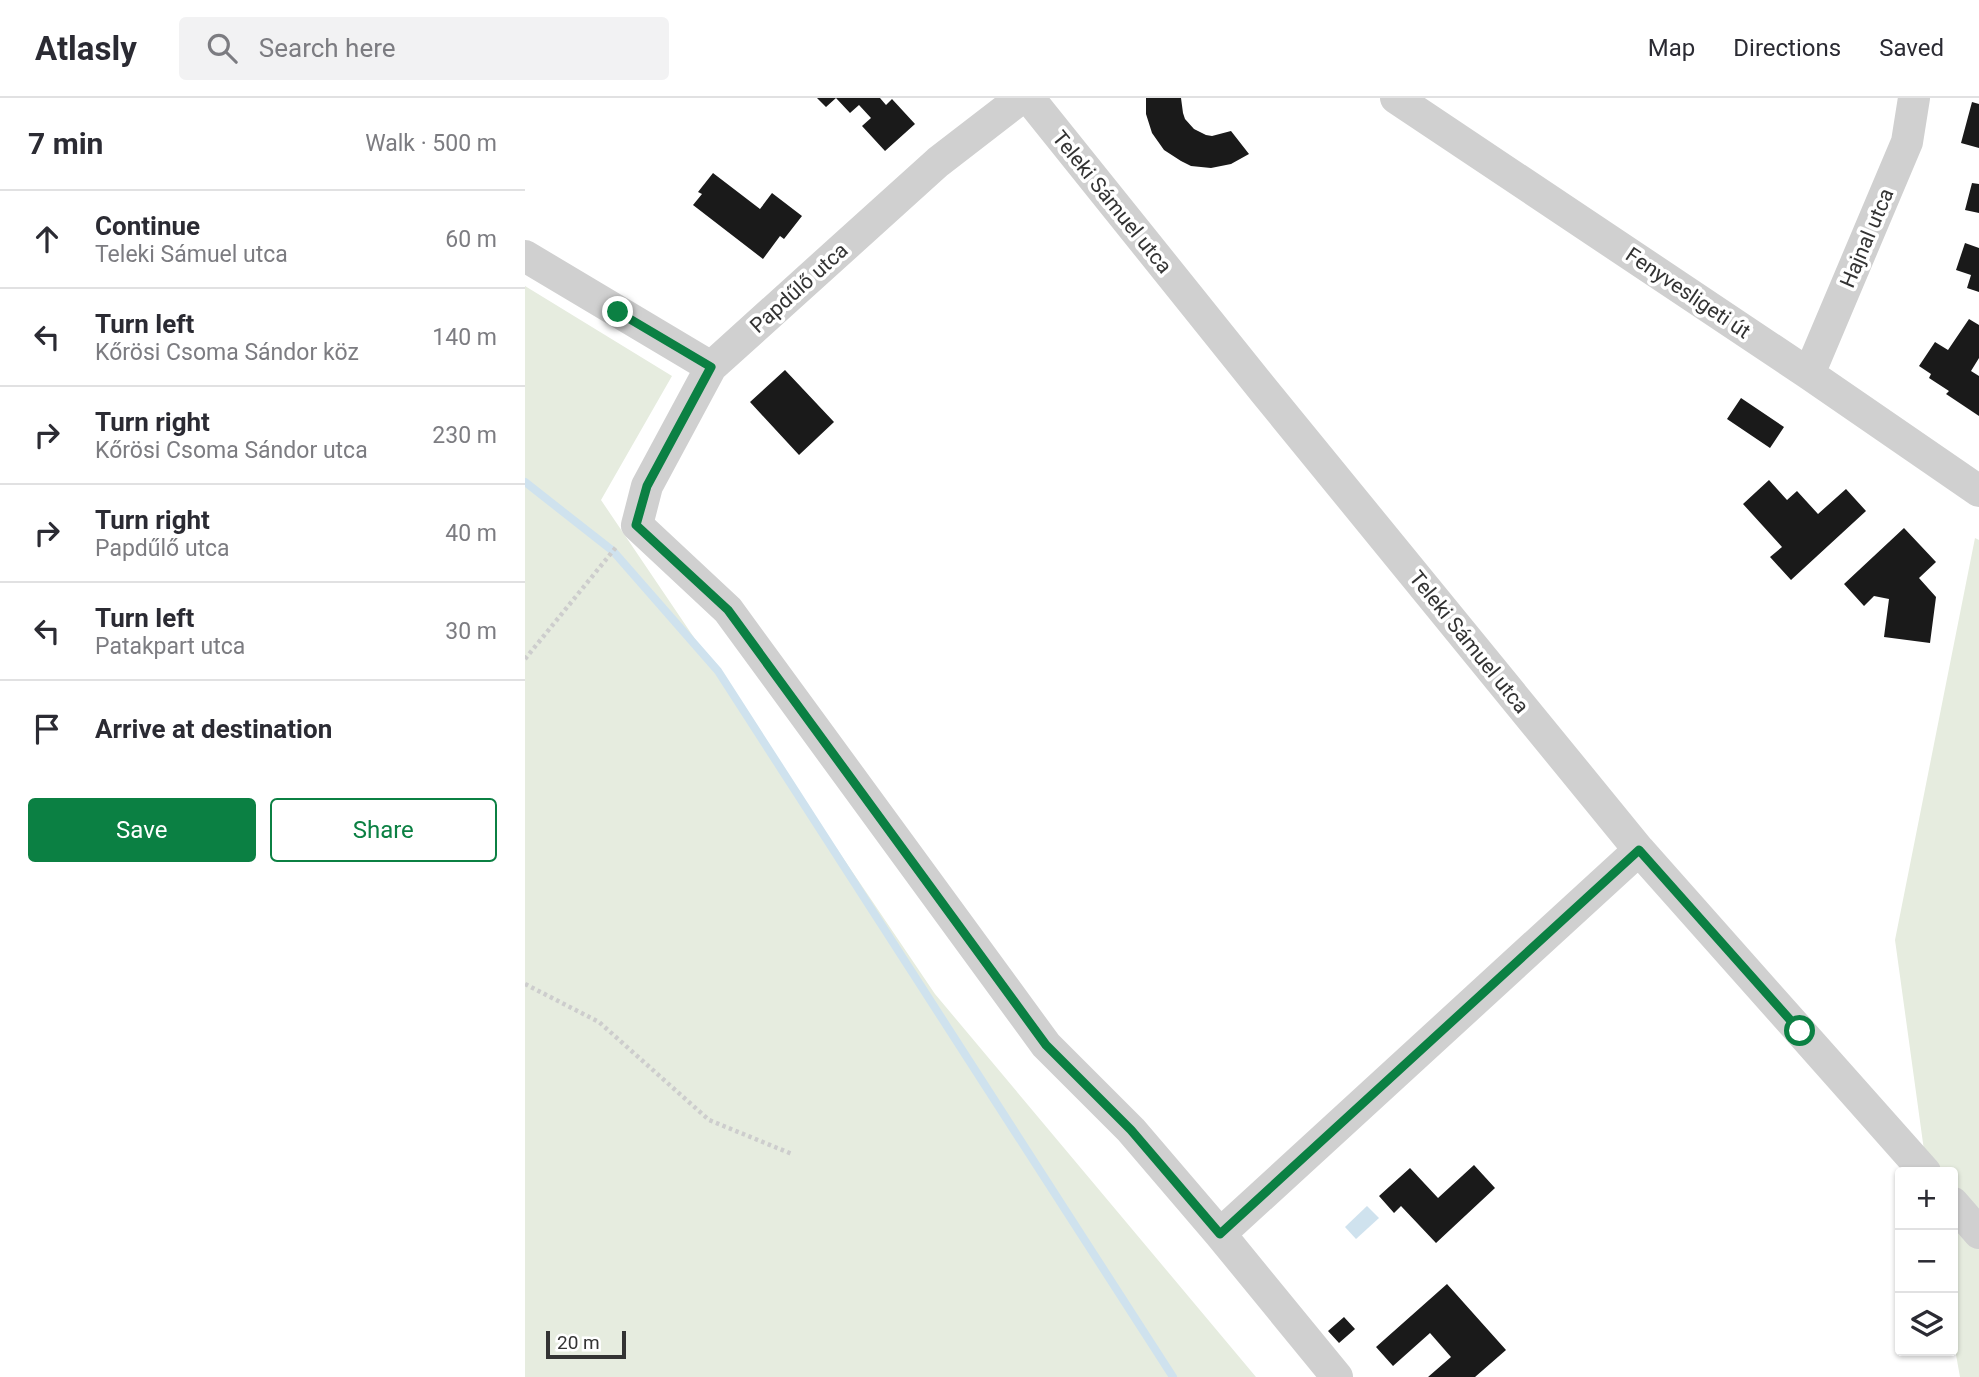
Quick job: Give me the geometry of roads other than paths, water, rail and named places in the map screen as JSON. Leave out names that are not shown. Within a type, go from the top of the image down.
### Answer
[{"type":"street","name":"Hajnal utca","points":[[1809,374],[1907,142],[1914,98]]},
{"type":"street","name":"Papdűlő utca","points":[[1014,100],[938,162],[711,367],[647,486],[636,525],[728,610],[1046,1045],[1131,1130],[1220,1234]]},
{"type":"street","name":"Teleki Sámuel utca","points":[[1014,100],[1265,392],[1639,850],[1921,1167]]},
{"type":"street","name":"Fenyvesligeti út","points":[[1405,101],[1979,491]]},
{"type":"street","points":[[525,256],[711,367]]},
{"type":"street","points":[[1337,1377],[1220,1234],[1639,850]]},
{"type":"street","points":[[1958,1209],[1979,1233]]},
{"type":"water","points":[[1367,1206],[1379,1218],[1356,1239],[1345,1227]]},
{"type":"waterway","points":[[525,482],[613,551],[718,671],[1173,1377]]}]
